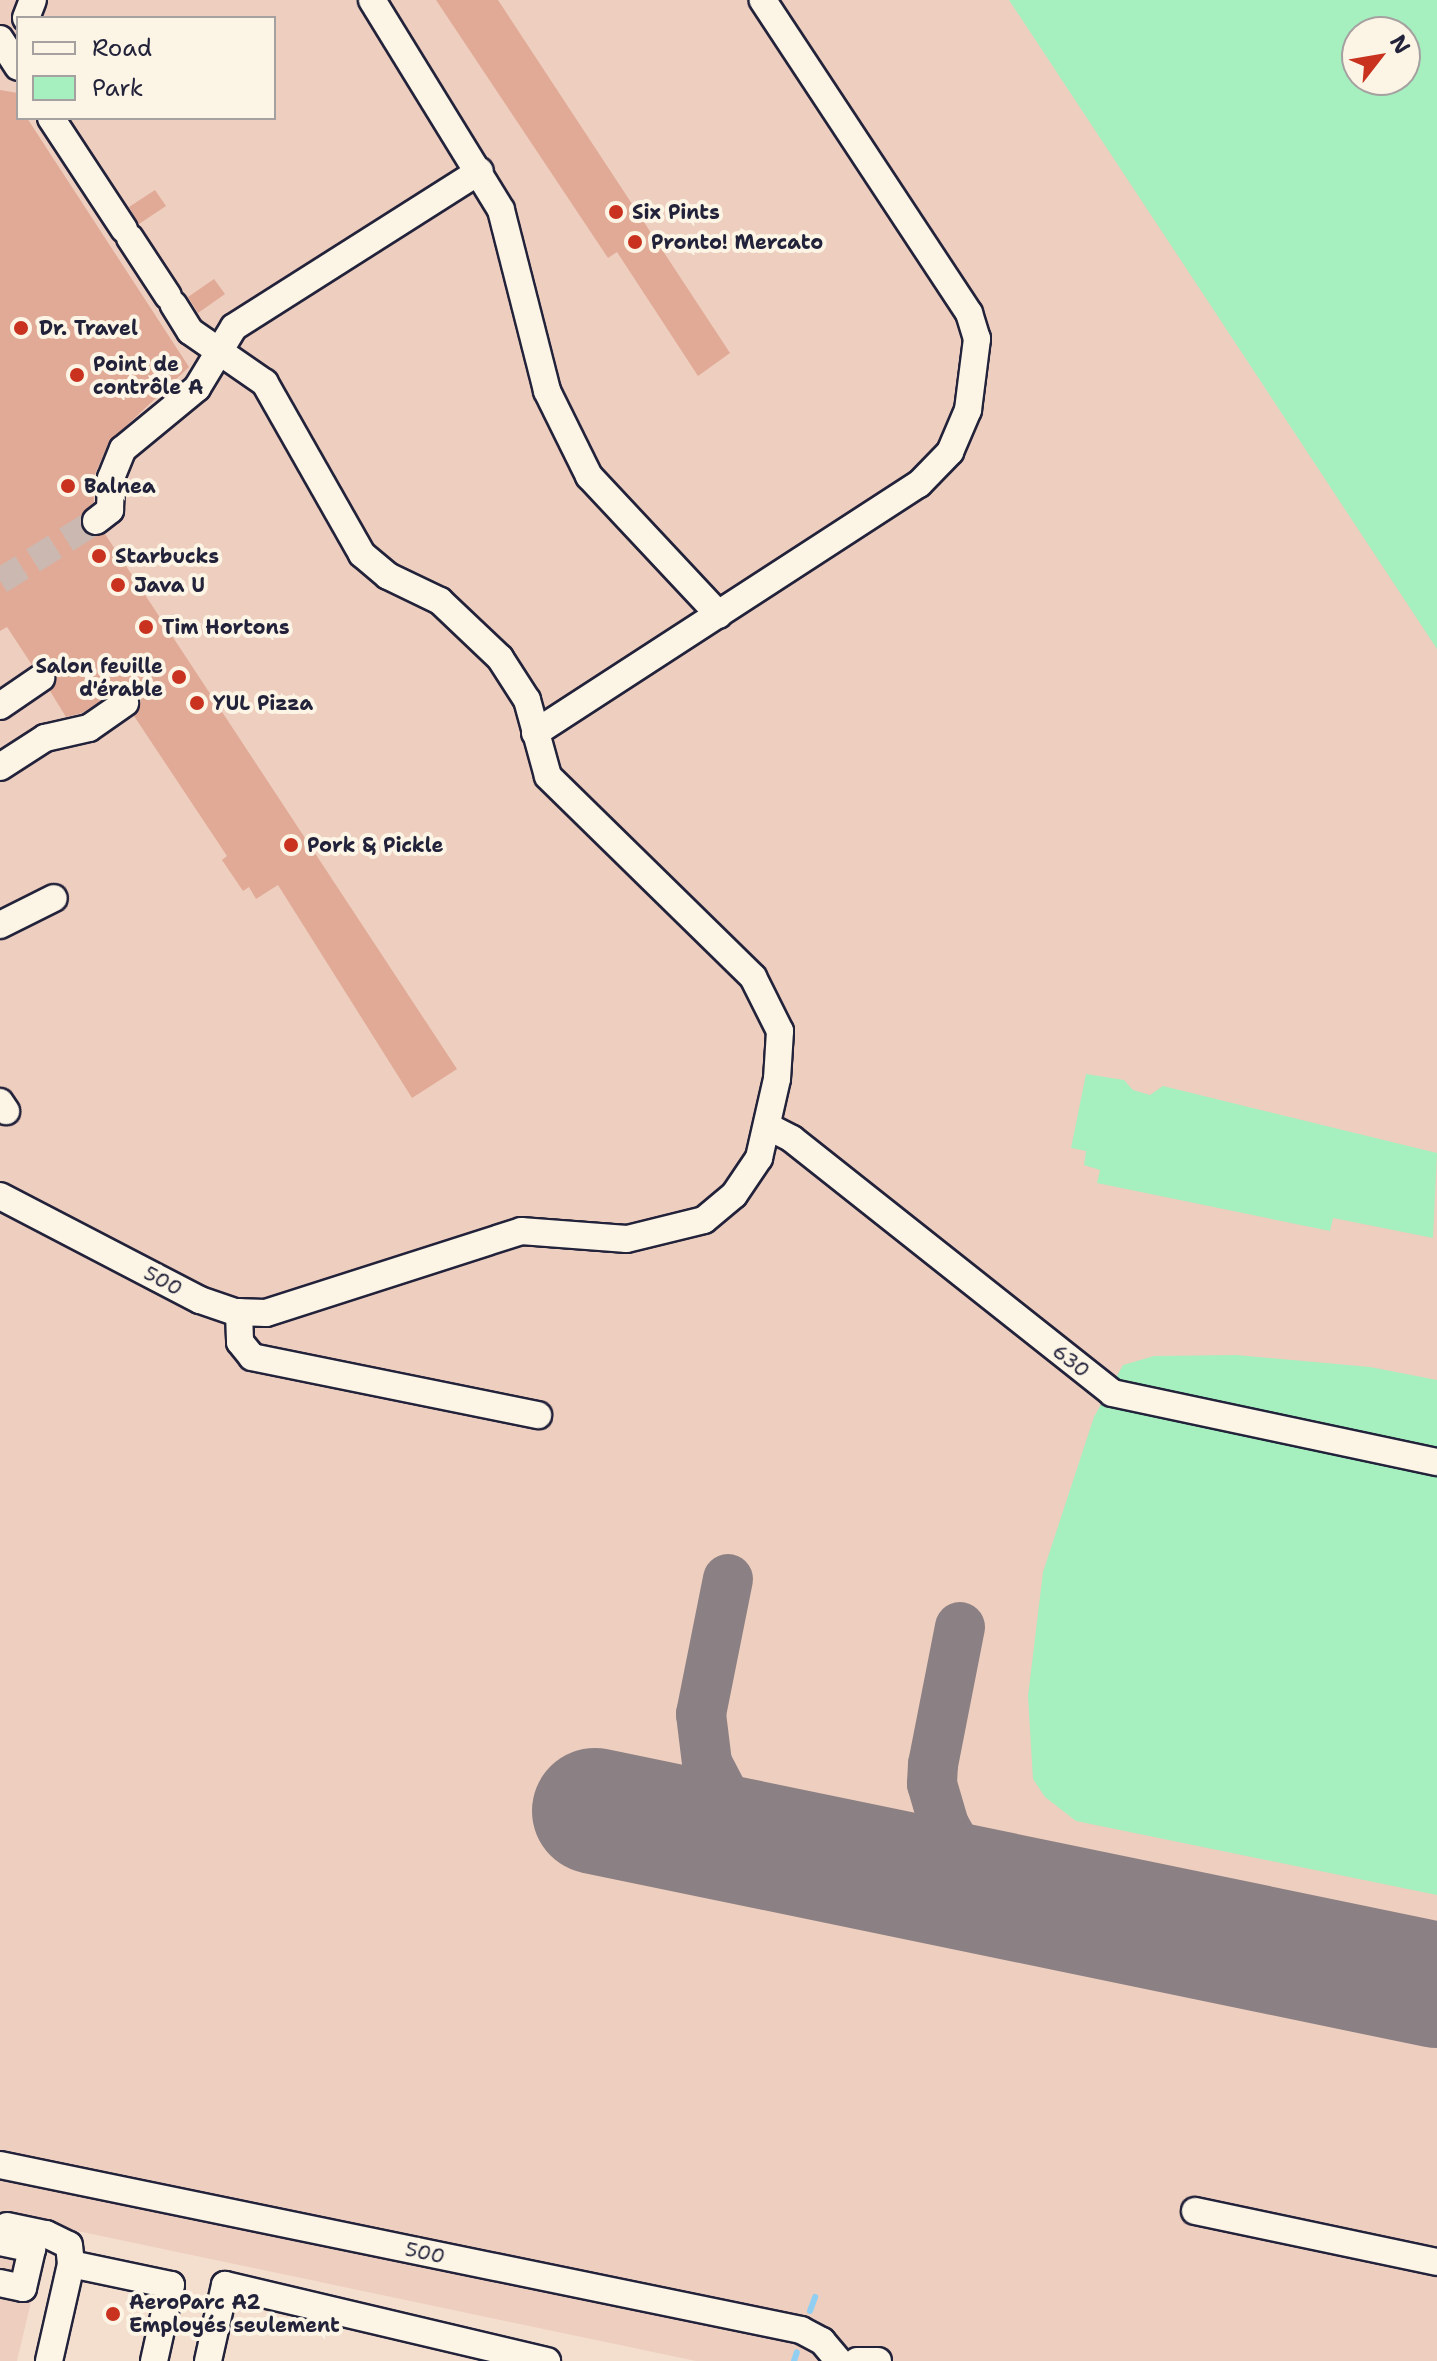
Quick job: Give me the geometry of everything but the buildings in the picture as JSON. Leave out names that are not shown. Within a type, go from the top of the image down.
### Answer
[{"type":"lane","points":[[372,0],[480,171],[511,238],[559,419],[603,496],[719,615]]},
{"type":"lane","points":[[535,733],[719,615],[936,469],[965,421],[977,346],[969,313],[763,0]]},
{"type":"lane","points":[[0,38],[16,64]]},
{"type":"lane","name":"500","points":[[0,1196],[188,1295],[239,1312],[276,1311],[528,1230],[627,1239],[693,1225],[713,1216],[745,1183],[759,1158],[781,1042],[767,997],[753,977],[552,781],[524,692],[484,639],[440,601],[388,576],[362,554],[265,383],[220,347],[190,331],[52,120]]},
{"type":"lane","points":[[96,521],[112,505],[111,478],[123,449],[197,388],[220,347],[246,319],[480,171]]},
{"type":"lane","points":[[0,706],[41,678]]},
{"type":"lane","points":[[0,767],[45,738],[89,728],[125,703]]},
{"type":"lane","points":[[0,925],[54,898]]},
{"type":"lane","name":"630","points":[[767,1126],[783,1132],[1112,1393],[1437,1462]]},
{"type":"lane","points":[[239,1312],[240,1342],[252,1357],[538,1415]]},
{"type":"lane","name":"500","points":[[0,2165],[801,2330],[822,2341],[839,2361]]},
{"type":"lane","points":[[1195,2211],[1437,2262]]},
{"type":"lane","points":[[0,2224],[46,2234],[69,2245],[71,2264],[49,2361]]},
{"type":"lane","points":[[0,2242],[32,2249],[23,2288],[0,2283]]},
{"type":"lane","points":[[71,2264],[171,2285],[154,2361]]},
{"type":"lane","points":[[208,2361],[225,2285],[547,2361]]},
{"type":"lane","points":[[857,2361],[878,2361]]},
{"type":"shaded area","points":[[0,0],[1437,0],[1437,2361],[696,2361],[49,2225],[17,2361],[0,2361]]},
{"type":"green space","points":[[1009,0],[1437,0],[1437,649]]},
{"type":"green space","points":[[1086,1074],[1124,1080],[1133,1090],[1150,1095],[1163,1086],[1437,1153],[1433,1238],[1333,1218],[1330,1231],[1097,1183],[1100,1170],[1084,1165],[1086,1151],[1071,1148]]},
{"type":"green space","points":[[1236,1355],[1370,1367],[1437,1380],[1437,1895],[1076,1821],[1045,1797],[1033,1779],[1028,1696],[1043,1572],[1094,1417],[1123,1365],[1154,1356]]},
{"type":"waterway","points":[[810,2311],[815,2297]]},
{"type":"waterway","points":[[794,2361],[797,2352]]},
{"type":"taxiway","points":[[728,1579],[701,1714],[707,1763],[729,1805],[745,1823],[780,1844],[968,1884],[981,1891]]},
{"type":"taxiway","points":[[960,1627],[933,1764],[932,1784],[944,1825],[957,1848],[987,1877],[1017,1894],[1086,1913]]},
{"type":"runway","points":[[595,1811],[1437,1985]]},
{"type":"tunnel","points":[[0,581],[96,521]]},
{"type":"place","name":"Six Pints","points":[[616,212]]},
{"type":"place","name":"Pronto! Mercato","points":[[635,242]]},
{"type":"place","name":"Dr. Travel","points":[[21,328]]},
{"type":"place","name":"Point de contrôle A","points":[[77,375]]},
{"type":"place","name":"Balnea","points":[[68,486]]},
{"type":"place","name":"Starbucks","points":[[99,556]]},
{"type":"place","name":"Java U","points":[[118,585]]},
{"type":"place","name":"Tim Hortons","points":[[146,627]]},
{"type":"place","name":"Salon feuille d'érable","points":[[179,677]]},
{"type":"place","name":"YUL Pizza","points":[[197,703]]},
{"type":"place","name":"Pork & Pickle","points":[[291,845]]},
{"type":"place","name":"AeroParc A2 Employés seulement","points":[[113,2314]]}]
